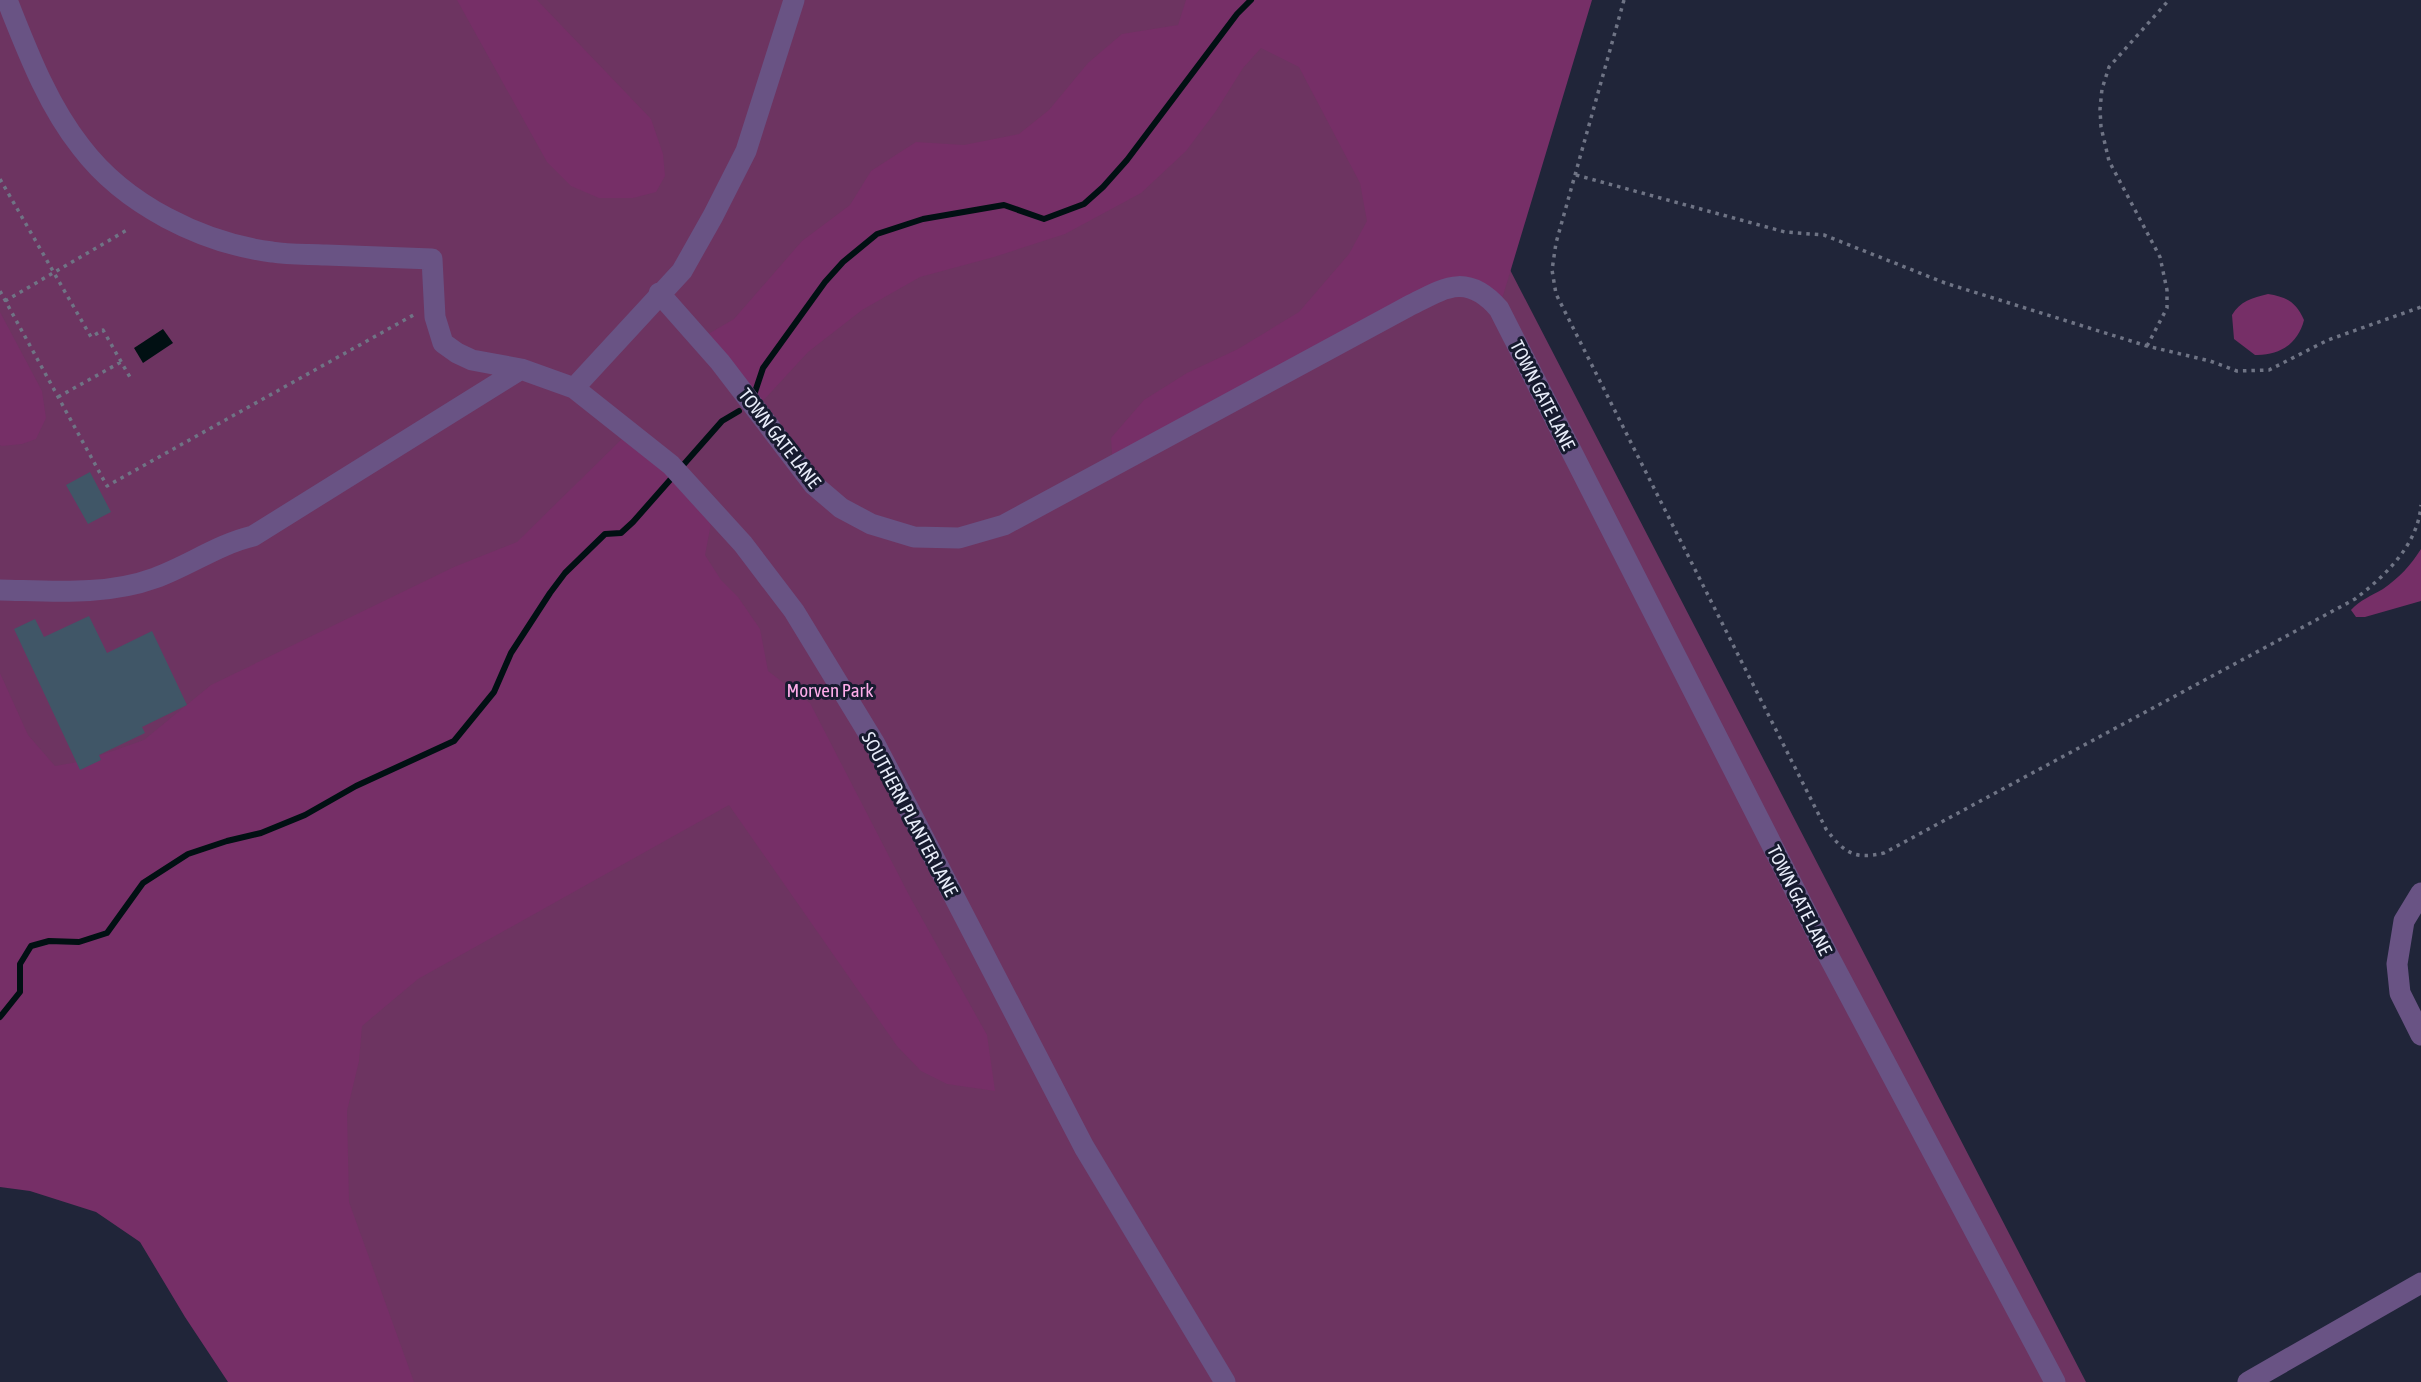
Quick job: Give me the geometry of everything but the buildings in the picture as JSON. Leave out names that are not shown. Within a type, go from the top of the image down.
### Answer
[{"type":"street","name":"SOUTHERN PLANTER LANE","points":[[7,0],[8,21],[50,98],[81,148],[120,187],[193,233],[272,252],[432,259],[435,317],[443,343],[457,354],[472,360],[521,369],[574,388],[676,471],[743,544],[794,611],[861,722],[1084,1147],[1225,1382]]},
{"type":"street","points":[[574,388],[682,271],[746,151],[793,0]]},
{"type":"street","name":"TOWN GATE LANE","points":[[659,293],[720,362],[814,485],[841,508],[871,524],[914,537],[959,538],[1004,525],[1450,286],[1471,289],[1489,296],[1499,309],[1828,955],[2055,1382]]},
{"type":"street","points":[[0,590],[86,593],[152,579],[234,540],[253,536],[521,369]]},
{"type":"street","points":[[2421,893],[2404,921],[2397,964],[2400,993],[2421,1035]]},
{"type":"street","points":[[2248,1382],[2421,1283]]},
{"type":"path","points":[[1623,0],[1556,243],[1552,270],[1556,294],[1826,830],[1848,853],[1866,858],[1884,853],[2355,599],[2383,577],[2407,545],[2421,505]]},
{"type":"path","points":[[2147,346],[2166,308],[2166,283],[2160,257],[2109,161],[2100,109],[2102,89],[2109,66],[2143,32],[2169,0]]},
{"type":"path","points":[[1576,175],[1784,232],[1824,234],[1945,283],[2237,371],[2269,370],[2328,340],[2421,307]]},
{"type":"path","points":[[0,179],[91,337],[103,330],[131,379]]},
{"type":"path","points":[[5,300],[127,230]]},
{"type":"path","points":[[0,290],[107,486],[434,303]]},
{"type":"path","points":[[58,397],[121,362]]},
{"type":"green space","name":"Morven Park","points":[[0,0],[1570,0],[1492,235],[2086,1382],[313,1382],[0,1072]]},
{"type":"shaded area","points":[[457,0],[537,0],[651,119],[663,154],[665,176],[656,192],[633,198],[599,198],[571,186],[547,162]]},
{"type":"shaded area","points":[[1186,0],[1592,0],[1499,309],[1450,286],[1113,468],[1111,438],[1144,400],[1187,373],[1238,349],[1299,312],[1349,254],[1367,221],[1360,183],[1299,67],[1261,48],[1243,68],[1186,151],[1141,193],[1065,234],[920,277],[862,310],[808,352],[751,414],[698,340],[734,319],[802,241],[850,205],[871,171],[916,142],[964,145],[1019,134],[1049,110],[1088,63],[1122,34],[1178,25]]},
{"type":"shaded area","points":[[2268,294],[2290,301],[2304,320],[2297,336],[2286,347],[2272,353],[2255,355],[2234,339],[2232,315],[2243,303]]},
{"type":"shaded area","points":[[0,312],[42,391],[46,418],[36,439],[2,446],[0,445]]},
{"type":"shaded area","points":[[163,329],[173,343],[143,363],[134,348]]},
{"type":"shaded area","points":[[630,431],[713,513],[705,555],[760,629],[768,671],[810,703],[910,897],[987,1035],[995,1091],[947,1084],[921,1071],[897,1046],[729,805],[418,979],[362,1026],[359,1061],[347,1111],[349,1202],[414,1382],[228,1382],[140,1242],[96,1212],[30,1191],[0,1187],[0,673],[28,735],[55,766],[84,761],[144,740],[211,685],[454,567],[517,542]]},
{"type":"shaded area","points":[[2421,549],[2421,601],[2365,617],[2356,617],[2351,610],[2394,580],[2409,566]]},
{"type":"waterway","points":[[754,395],[763,368],[825,282],[843,262],[877,234],[923,219],[1004,205],[1044,219],[1084,204],[1127,160],[1237,14],[1251,0]]},
{"type":"waterway","points":[[0,1017],[20,992],[20,964],[31,946],[49,941],[79,942],[107,933],[143,883],[188,854],[261,833],[305,815],[356,786],[454,741],[494,692],[511,653],[565,573],[605,534],[621,533],[633,522],[722,421],[739,411]]}]
